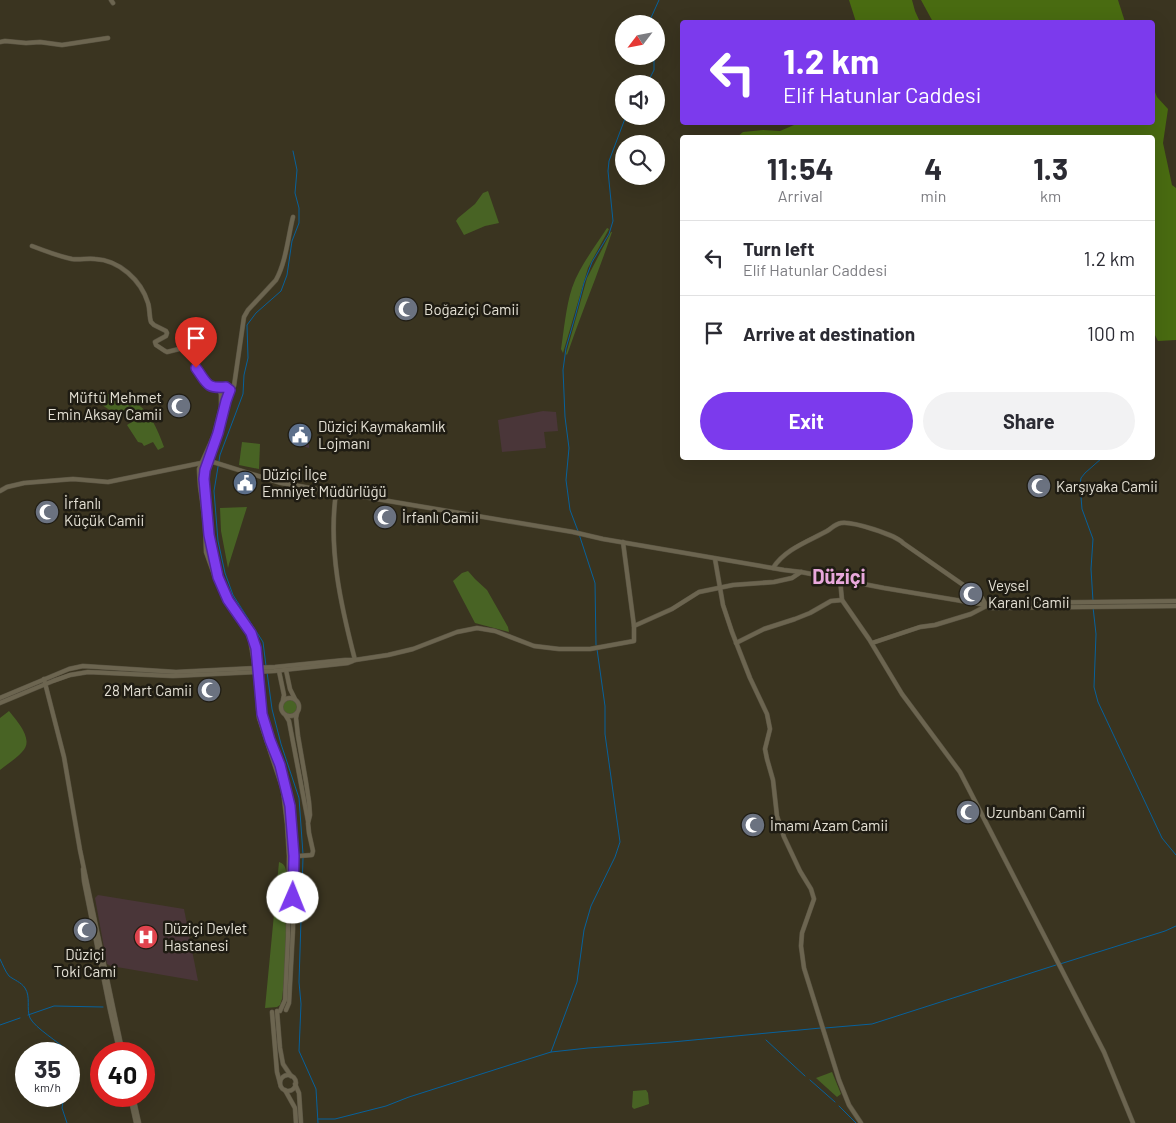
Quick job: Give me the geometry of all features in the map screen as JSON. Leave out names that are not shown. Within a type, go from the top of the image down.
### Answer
[{"type":"street","points":[[0,42],[5,40],[62,45],[108,38]]},
{"type":"street","points":[[293,217],[279,275],[244,317],[234,386],[226,401],[218,433],[207,462],[204,479],[209,535],[218,577],[228,600],[251,633],[256,648],[259,718],[283,790],[287,824],[288,937],[285,1000],[276,1011],[277,1072],[282,1088],[295,1108],[296,1123]]},
{"type":"street","points":[[32,246],[58,256],[75,259],[96,258],[122,267],[133,277],[146,297],[151,322],[166,331],[166,336],[156,342],[156,345],[167,352],[187,347],[196,368],[210,387],[232,388],[234,386]]},
{"type":"street","points":[[216,388],[225,396],[229,394]]},
{"type":"street","points":[[226,388],[221,391],[221,407],[214,435],[199,469],[205,522],[206,552],[226,601],[248,633],[257,670],[262,714],[288,794],[294,856],[293,929],[289,1003],[286,1010]]},
{"type":"street","points":[[226,388],[230,390],[229,394]]},
{"type":"street","points":[[0,491],[7,487],[24,483],[73,479],[108,482],[213,462],[281,483],[573,532],[715,559],[801,572],[986,605],[990,608],[1176,601]]},
{"type":"street","points":[[336,493],[333,512],[336,570],[355,660]]},
{"type":"street","points":[[773,568],[781,558],[813,537],[838,523],[848,523],[899,539],[903,544],[982,598],[986,605]]},
{"type":"street","points":[[276,670],[388,655],[414,649],[457,632],[476,628],[495,631],[534,646],[592,649],[634,641],[634,626],[623,542]]},
{"type":"street","points":[[715,559],[723,605],[750,678],[768,714],[770,728],[765,749],[773,780],[777,816],[784,838],[811,889],[814,899],[802,933],[800,946],[804,968],[839,1080],[849,1105],[861,1123]]},
{"type":"street","points":[[634,626],[672,608],[699,592],[733,585],[774,582],[792,578],[801,572]]},
{"type":"street","points":[[840,580],[842,600],[872,643],[902,694],[960,772],[1104,1052],[1133,1123]]},
{"type":"street","points":[[736,643],[764,629],[810,613],[830,601],[842,600]]},
{"type":"street","points":[[1092,604],[1176,606]]},
{"type":"street","points":[[872,643],[920,627],[935,626],[971,614],[986,605]]},
{"type":"street","points":[[0,698],[44,682],[88,672],[173,676],[257,670],[286,670],[348,663],[355,660]]},
{"type":"street","points":[[276,670],[284,695],[280,708],[289,721],[313,851],[312,855],[299,856]]},
{"type":"street","points":[[286,670],[290,688],[299,704],[296,718],[310,816],[308,823]]},
{"type":"street","points":[[0,703],[44,682]]},
{"type":"street","points":[[44,682],[64,757],[86,890],[110,1010],[119,1042]]},
{"type":"street","points":[[283,700],[295,699]]},
{"type":"street","points":[[286,716],[292,716],[297,713]]},
{"type":"street","points":[[276,1011],[283,1064],[294,1079],[299,1093],[302,1123]]},
{"type":"street","points":[[280,1083],[281,1079],[285,1076],[291,1076]]},
{"type":"street","points":[[285,1090],[289,1091],[292,1089],[295,1083]]},
{"type":"street","points":[[134,1107],[138,1123]]},
{"type":"shaded area","points":[[543,411],[556,412],[558,431],[544,432],[546,448],[502,452],[498,420]]},
{"type":"shaded area","name":"Düziçi Kaymakamlık Lojmanı","points":[[291,426],[309,431],[309,448],[289,442]]},
{"type":"shaded area","name":"Düziçi Devlet Hastanesi","points":[[98,895],[184,909],[198,981],[107,964],[95,898]]},
{"type":"green space","points":[[849,0],[912,0],[919,20],[855,20]]},
{"type":"green space","points":[[921,0],[1118,0],[1124,20],[932,20]]},
{"type":"green space","points":[[1155,92],[1168,109],[1163,143],[1172,185],[1176,188],[1176,340],[1158,341],[1155,335],[1155,135],[739,135],[743,132],[763,130],[780,131],[794,125],[1155,125]]},
{"type":"green space","points":[[488,191],[499,223],[485,226],[464,235],[456,221],[475,204],[483,193]]},
{"type":"green space","points":[[607,228],[609,229],[588,268],[563,353],[561,349],[572,288],[583,265]]},
{"type":"green space","points":[[611,232],[607,248],[567,355],[587,278]]},
{"type":"green space","points":[[93,393],[120,396],[139,405],[153,422],[164,447],[158,450],[153,442],[144,446],[138,442],[127,425],[132,422],[131,416],[122,415],[118,411],[114,413],[102,405],[94,397]]},
{"type":"green space","points":[[242,442],[260,444],[259,469],[239,465]]},
{"type":"green space","points":[[247,507],[228,568],[221,531],[220,508]]},
{"type":"green space","points":[[468,571],[487,590],[509,632],[475,623],[453,581],[462,573]]},
{"type":"green space","points":[[289,699],[297,707],[289,715],[281,707]]},
{"type":"green space","points":[[9,711],[26,736],[27,742],[20,755],[0,770],[0,718]]},
{"type":"green space","points":[[279,862],[284,866],[287,877],[286,963],[280,1005],[265,1008]]},
{"type":"green space","points":[[832,1072],[841,1094],[837,1097],[816,1078]]},
{"type":"green space","points":[[646,1090],[649,1104],[634,1109],[632,1107],[633,1091]]},
{"type":"waterway","points":[[652,15],[659,0]]},
{"type":"waterway","points":[[652,75],[654,65]]},
{"type":"waterway","points":[[578,531],[570,510],[566,480],[569,448],[565,417],[563,370],[566,348],[584,283],[592,262],[609,234],[613,221],[608,171],[609,161],[623,125]]},
{"type":"waterway","points":[[266,666],[263,642],[233,595],[225,573],[218,541],[214,491],[220,455],[243,394],[244,375],[248,358],[247,325],[256,313],[281,291],[287,275],[292,241],[299,223],[299,208],[295,193],[297,170],[293,151]]},
{"type":"waterway","points":[[1093,601],[1091,569],[1093,539],[1082,509],[1080,485],[1081,478],[1100,460]]},
{"type":"waterway","points":[[579,534],[595,583],[596,645]]},
{"type":"waterway","points":[[1093,607],[1096,634],[1094,687],[1098,702],[1162,838],[1176,855]]},
{"type":"waterway","points":[[551,1052],[577,982],[584,930],[591,906],[615,857],[620,842],[605,734],[605,706],[597,649]]},
{"type":"waterway","points":[[267,672],[272,709],[281,744],[299,798],[303,854]]},
{"type":"waterway","points":[[303,858],[299,1051],[316,1089],[318,1123]]},
{"type":"waterway","points":[[1060,964],[1176,926]]},
{"type":"waterway","points":[[0,959],[9,976],[27,991],[30,1018],[42,1031],[56,1042]]},
{"type":"waterway","points":[[825,1028],[872,1024],[1056,965]]},
{"type":"waterway","points":[[28,1015],[54,1006],[103,1007]]},
{"type":"waterway","points":[[0,1025],[20,1018]]},
{"type":"waterway","points":[[318,1119],[335,1119],[386,1106],[551,1052],[821,1028]]},
{"type":"waterway","points":[[766,1040],[805,1076]]},
{"type":"waterway","points":[[810,1080],[835,1102]]},
{"type":"waterway","points":[[839,1106],[856,1123]]},
{"type":"waterway","points":[[62,1107],[67,1123]]},
{"type":"place","name":"Boğaziçi Camii","points":[[406,309]]},
{"type":"place","name":"Müftü Mehmet Emin Aksay Camii","points":[[179,406]]},
{"type":"place","name":"Düziçi Kaymakamlık Lojmanı","points":[[300,435]]},
{"type":"place","name":"Düziçi İlçe Emniyet Müdürlüğü","points":[[245,483]]},
{"type":"place","name":"Karşıyaka Camii","points":[[1039,486]]},
{"type":"place","name":"İrfanlı Küçük Camii","points":[[47,512]]},
{"type":"place","name":"İrfanlı Camii","points":[[385,517]]},
{"type":"place","name":"Veysel Karani Camii","points":[[971,594]]},
{"type":"place","name":"28 Mart Camii","points":[[209,690]]},
{"type":"place","name":"Uzunbanı Camii","points":[[968,812]]},
{"type":"place","name":"İmamı Azam Camii","points":[[753,825]]},
{"type":"place","name":"Düziçi Toki Cami","points":[[85,930]]},
{"type":"place","name":"Düziçi Devlet Hastanesi","points":[[146,937]]},
{"type":"district","name":"Düziçi","points":[[839,576]]},
{"type":"route","points":[[196,368],[210,387],[226,387],[230,390],[205,470],[204,479],[210,545],[218,577],[228,600],[251,633],[256,648],[262,714],[280,765],[290,806],[294,856],[293,898]]}]
